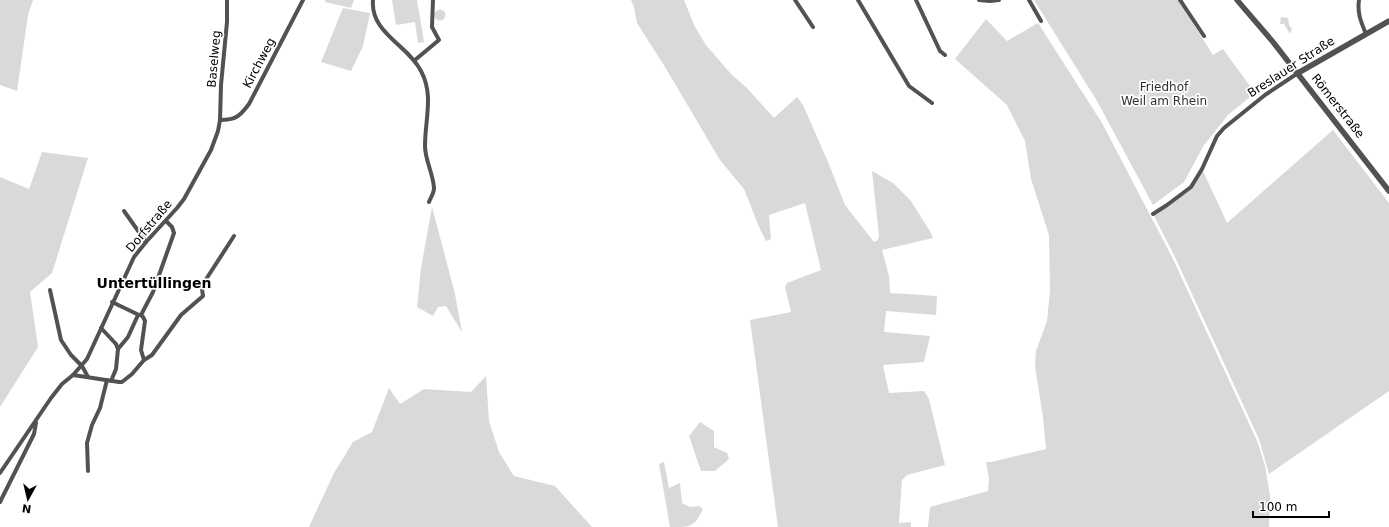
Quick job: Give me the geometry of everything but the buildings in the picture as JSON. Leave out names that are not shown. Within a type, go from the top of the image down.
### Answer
[{"type":"street","name":"Baselweg","points":[[220,120],[221,85],[227,22],[227,0]]},
{"type":"street","name":"Kirchweg","points":[[220,120],[233,119],[244,111],[260,84],[303,0]]},
{"type":"street","points":[[373,0],[373,12],[380,26],[415,60],[426,81],[429,104],[425,145],[434,188],[429,202]]},
{"type":"street","points":[[415,60],[439,40],[432,27],[433,0]]},
{"type":"street","points":[[796,0],[813,27]]},
{"type":"street","points":[[858,0],[909,86],[932,103]]},
{"type":"street","points":[[916,0],[940,51],[945,55]]},
{"type":"street","points":[[979,0],[999,0]]},
{"type":"street","points":[[1029,0],[1042,20]]},
{"type":"street","points":[[1180,0],[1204,36]]},
{"type":"street","name":"Römerstraße","points":[[1237,0],[1260,25],[1389,191]]},
{"type":"street","points":[[1359,0],[1358,8],[1360,20],[1366,34]]},
{"type":"street","name":"Breslauer Straße","points":[[1153,214],[1190,187],[1202,169],[1217,136],[1224,128],[1265,95],[1298,73],[1389,21]]},
{"type":"street","name":"Dorfstraße","points":[[0,473],[51,398],[62,384],[74,375],[82,366],[92,350],[100,328],[134,257],[184,199],[203,165],[218,131],[220,120]]},
{"type":"street","points":[[124,211],[146,242]]},
{"type":"street","points":[[118,350],[128,337],[153,292],[174,233],[172,227],[166,221]]},
{"type":"street","points":[[74,375],[122,382],[132,374],[144,360],[152,355],[181,314],[203,296],[203,284],[234,236]]},
{"type":"street","points":[[50,290],[61,340],[71,355],[82,366],[88,377]]},
{"type":"street","points":[[112,302],[143,317],[145,321],[141,350],[144,360]]},
{"type":"street","points":[[88,471],[87,443],[92,425],[100,408],[109,380],[116,369],[118,350],[116,344],[100,328]]},
{"type":"street","points":[[0,502],[34,434],[36,421]]},
{"type":"green space","points":[[0,0],[33,0],[28,15],[17,91],[0,85]]},
{"type":"green space","points":[[325,0],[354,0],[351,8],[325,2]]},
{"type":"green space","points":[[392,0],[417,0],[424,42],[418,43],[415,22],[396,25]]},
{"type":"green space","points":[[631,0],[684,0],[695,27],[706,45],[731,74],[747,88],[774,118],[797,97],[803,105],[845,205],[874,242],[878,240],[879,236],[872,171],[893,183],[911,201],[931,233],[933,238],[882,250],[889,276],[890,293],[937,296],[936,315],[886,311],[884,332],[930,336],[924,362],[883,365],[889,393],[924,391],[929,399],[945,465],[907,475],[902,480],[899,523],[911,522],[911,527],[778,527],[750,320],[791,312],[785,287],[787,283],[821,270],[805,203],[769,215],[771,239],[766,241],[744,189],[720,160],[637,23]]},
{"type":"green space","name":"Friedhof Weil am Rhein","points":[[1034,0],[1178,0],[1213,55],[1223,49],[1255,93],[1228,115],[1204,145],[1184,182],[1153,205],[1097,101]]},
{"type":"green space","points":[[343,8],[370,13],[363,46],[351,71],[321,62]]},
{"type":"green space","points":[[440,9],[444,11],[446,15],[444,19],[440,21],[436,19],[434,15],[436,11]]},
{"type":"green space","points":[[1281,17],[1288,18],[1289,25],[1292,29],[1290,34],[1284,24],[1280,24]]},
{"type":"green space","points":[[986,19],[1007,41],[1038,23],[1102,123],[1172,257],[1258,443],[1265,466],[1270,495],[1269,527],[928,527],[930,507],[988,491],[989,479],[986,462],[1046,449],[1043,417],[1035,367],[1036,351],[1047,321],[1050,291],[1049,235],[1031,179],[1025,141],[1007,105],[955,59]]},
{"type":"green space","points":[[1333,130],[1389,203],[1389,391],[1269,474],[1259,439],[1174,255],[1153,214],[1185,192],[1202,169],[1227,223]]},
{"type":"green space","points":[[42,152],[88,158],[52,273],[30,292],[38,347],[0,407],[0,177],[29,189]]},
{"type":"green space","points":[[432,207],[455,294],[462,332],[446,306],[438,307],[433,316],[417,307],[421,268]]},
{"type":"green space","points":[[486,376],[489,421],[499,452],[514,476],[555,486],[592,527],[309,527],[334,473],[353,442],[372,432],[389,388],[400,404],[424,389],[471,392]]},
{"type":"green space","points":[[700,422],[714,431],[714,447],[727,453],[729,459],[715,471],[701,471],[689,436]]},
{"type":"green space","points":[[664,462],[669,488],[680,483],[682,503],[690,507],[699,506],[703,509],[691,525],[683,527],[670,527],[659,464]]},
{"type":"district","name":"Untertüllingen","points":[[154,283]]}]
